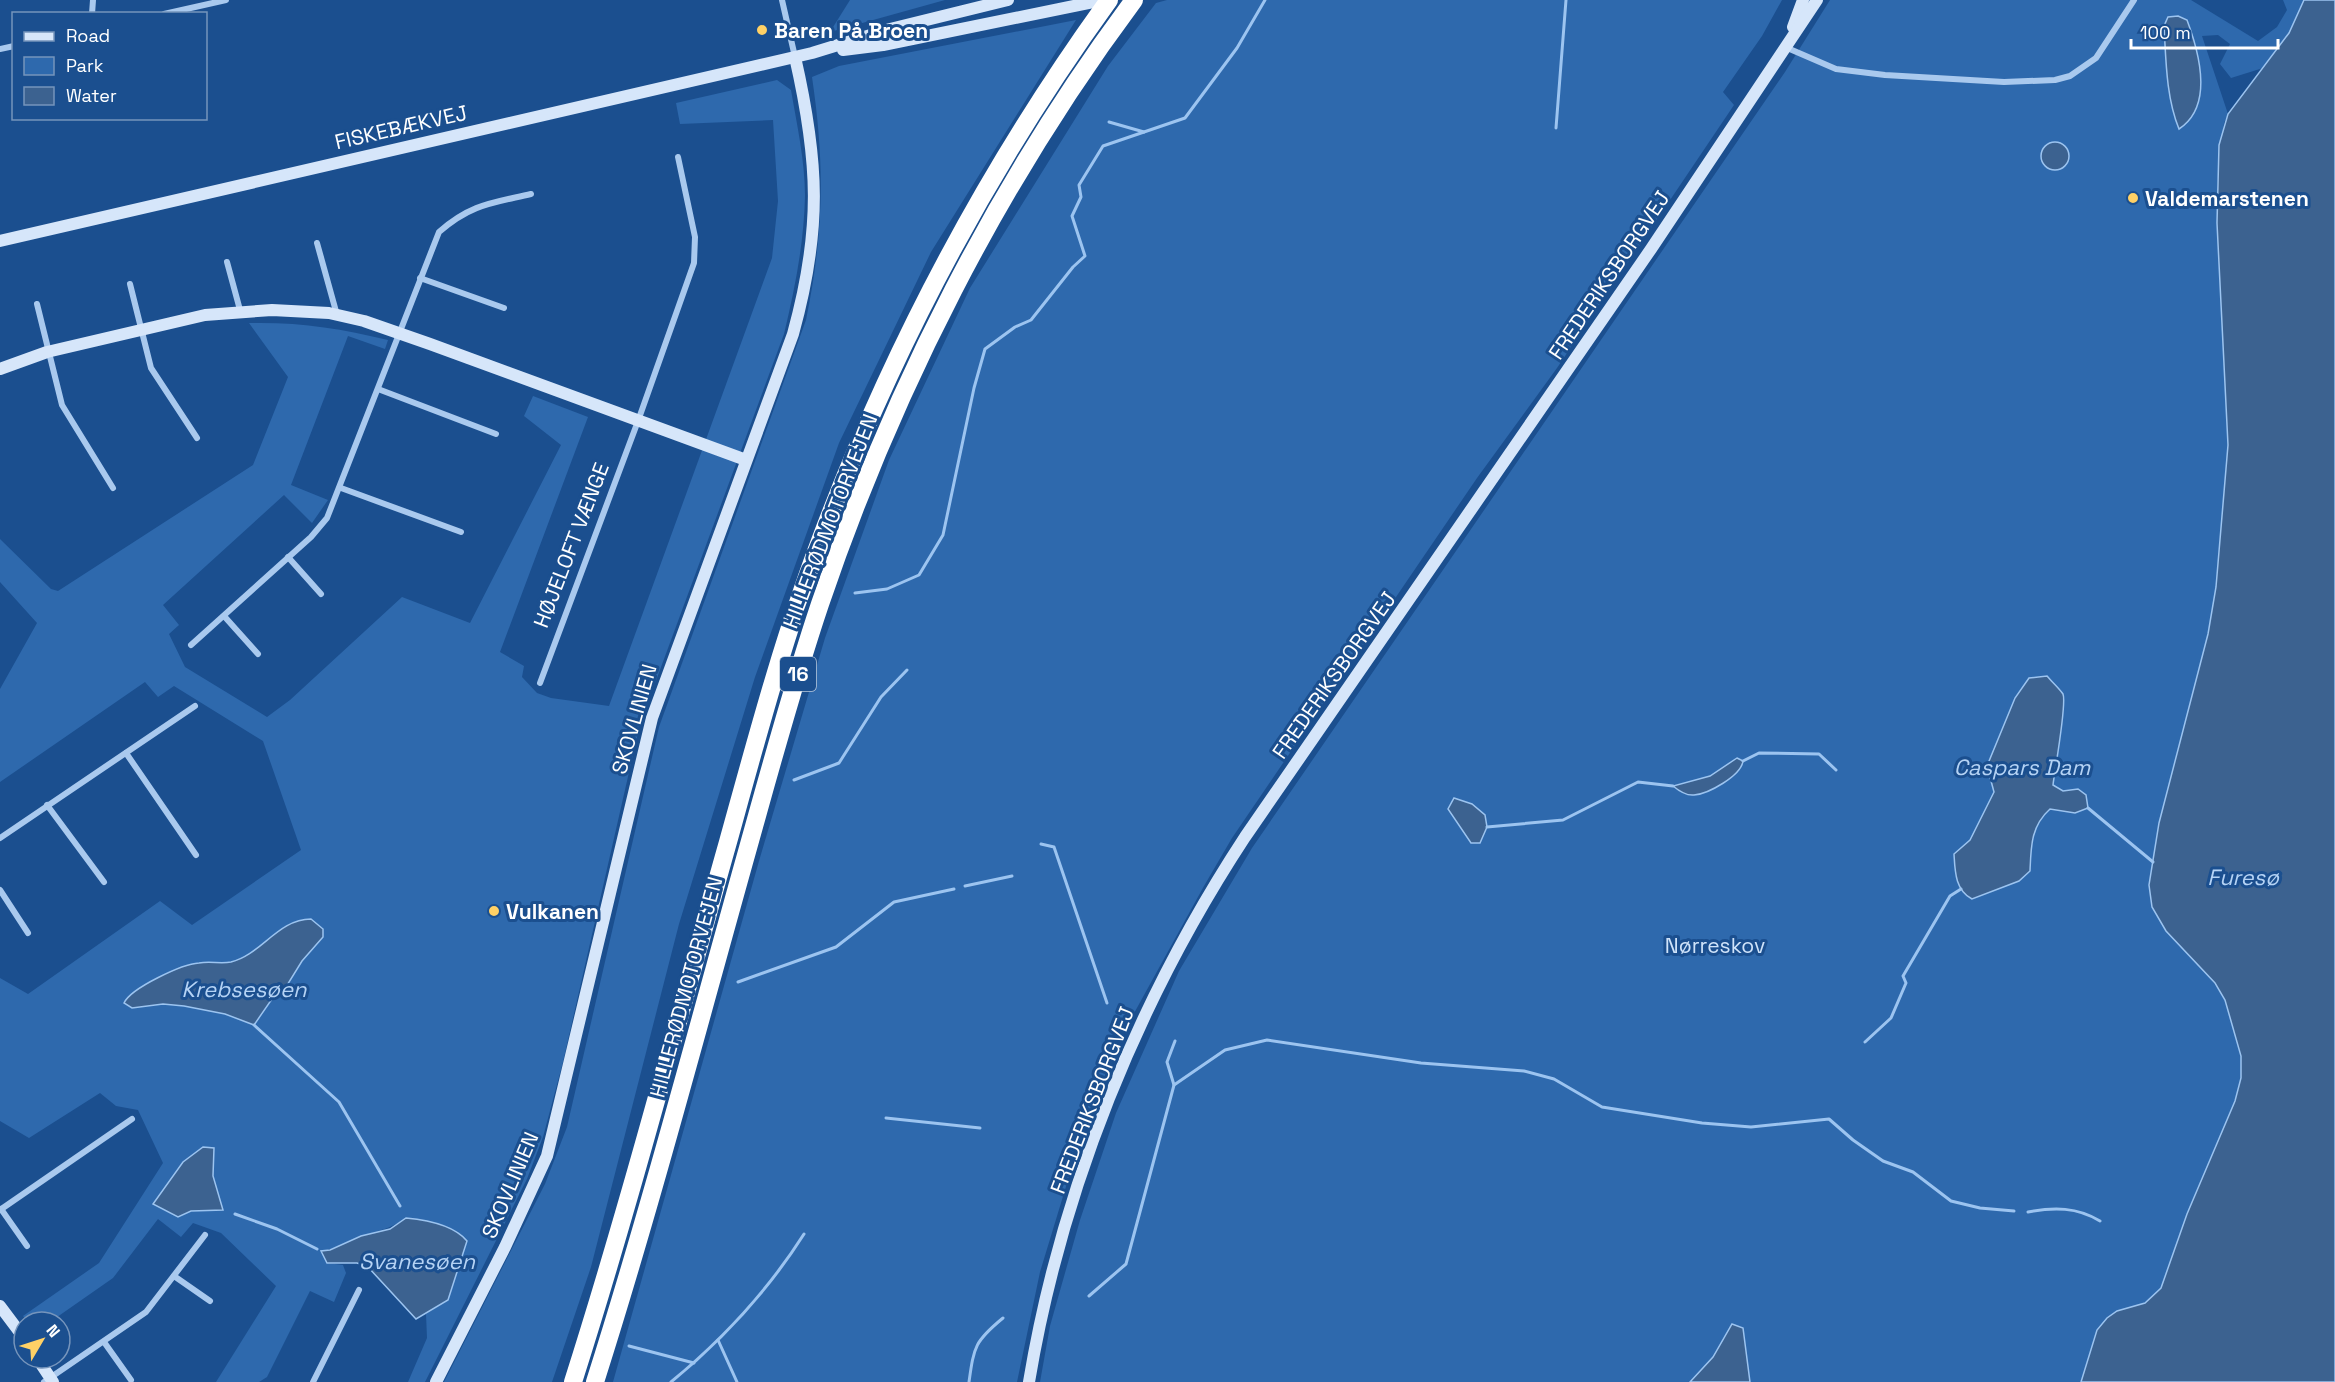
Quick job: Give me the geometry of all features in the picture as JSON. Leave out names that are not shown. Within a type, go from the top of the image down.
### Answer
[{"type":"highway","name":"HILLERØDMOTORVEJEN","points":[[573,1382],[640,1160],[768,698],[820,541],[899,355],[938,276],[1031,113],[1109,0]]},
{"type":"highway","name":"HILLERØDMOTORVEJEN","points":[[595,1382],[658,1175],[789,701],[842,545],[878,453],[916,367],[956,288],[1050,123],[1134,0]]},
{"type":"street","points":[[173,12],[226,0]]},
{"type":"street","points":[[782,0],[795,57]]},
{"type":"street","name":"FISKEBÆKVEJ","points":[[0,241],[812,53],[890,29],[1008,0]]},
{"type":"street","name":"FISKEBÆKVEJ","points":[[812,53],[883,45],[1103,0]]},
{"type":"street","name":"FREDERIKSBORGVEJ","points":[[1785,47],[1803,0]]},
{"type":"street","name":"FREDERIKSBORGVEJ","points":[[1029,1382],[1041,1310],[1089,1152],[1144,1018],[1207,897],[1245,837],[1677,212],[1817,0]]},
{"type":"street","points":[[1785,47],[1836,69],[1885,75],[2004,82],[2055,80],[2070,76],[2096,58],[2134,0]]},
{"type":"street","name":"SKOVLINIEN","points":[[436,1382],[505,1247],[547,1156],[652,718],[793,334],[808,278],[812,251],[815,174],[811,129],[795,57]]},
{"type":"street","name":"HØJELOFT VÆNGE","points":[[540,683],[638,421],[695,257],[696,237],[678,158]]},
{"type":"street","points":[[191,645],[288,557],[327,518],[341,488],[420,278],[440,232],[464,212],[478,206],[531,194]]},
{"type":"street","points":[[317,243],[337,315]]},
{"type":"street","points":[[227,262],[240,310]]},
{"type":"street","points":[[420,278],[504,308]]},
{"type":"street","points":[[130,284],[150,368],[198,438]]},
{"type":"street","points":[[37,304],[47,352],[62,405],[113,488]]},
{"type":"street","points":[[0,369],[47,352],[141,329],[240,310],[297,310],[337,315],[400,333],[746,460]]},
{"type":"street","points":[[378,388],[496,434]]},
{"type":"street","points":[[341,488],[461,532]]},
{"type":"street","points":[[288,557],[321,594]]},
{"type":"street","points":[[224,616],[258,654]]},
{"type":"street","points":[[0,838],[195,706]]},
{"type":"street","points":[[126,753],[196,855]]},
{"type":"street","points":[[48,806],[104,882]]},
{"type":"street","points":[[0,890],[28,933]]},
{"type":"street","points":[[27,1246],[1,1209],[132,1119]]},
{"type":"street","points":[[49,1380],[146,1312],[205,1235]]},
{"type":"street","points":[[174,1276],[210,1301]]},
{"type":"street","points":[[314,1382],[359,1290]]},
{"type":"street","points":[[0,1306],[12,1322]]},
{"type":"street","points":[[104,1342],[131,1380]]},
{"type":"green space","points":[[850,0],[945,0],[830,32]]},
{"type":"green space","points":[[1167,0],[1782,0],[1762,36],[1723,92],[1734,105],[1557,368],[1477,478],[1232,838],[1204,886],[1127,1026],[1085,1124],[1040,1272],[1017,1382],[613,1382],[759,861],[825,638],[889,460],[970,288],[1108,66],[1156,3]]},
{"type":"green space","name":"Nørreskov","points":[[1830,0],[2191,0],[2258,41],[2277,27],[2287,10],[2283,0],[2304,0],[2289,33],[2263,68],[2231,78],[2220,64],[2230,44],[2218,35],[2202,36],[2228,114],[2224,123],[2217,186],[2217,223],[2228,445],[2216,587],[2208,634],[2159,823],[2149,885],[2225,1000],[2241,1056],[2241,1078],[2235,1101],[2187,1214],[2161,1288],[2145,1303],[2117,1311],[2097,1330],[2081,1382],[1040,1382],[1050,1326],[1080,1220],[1116,1113],[1179,971],[1252,848],[1785,72]]},
{"type":"green space","points":[[1076,20],[931,252],[839,443],[755,677],[679,924],[591,1267],[552,1382],[444,1382],[545,1184],[567,1127],[659,727],[806,320],[816,257],[821,198],[819,140],[812,77],[839,66]]},
{"type":"green space","points":[[777,80],[791,90],[805,183],[801,248],[795,283],[784,334],[640,724],[563,1062],[543,1137],[527,1179],[425,1382],[408,1382],[427,1338],[426,1314],[448,1300],[459,1232],[422,1220],[406,1218],[390,1227],[321,1251],[327,1263],[343,1265],[346,1273],[334,1302],[310,1291],[267,1377],[259,1382],[216,1382],[276,1286],[221,1233],[193,1223],[181,1237],[158,1219],[113,1278],[67,1310],[32,1310],[99,1263],[163,1163],[138,1110],[116,1106],[100,1093],[29,1138],[0,1121],[0,978],[28,994],[160,901],[192,925],[301,850],[263,741],[174,686],[158,697],[145,682],[0,782],[0,689],[37,623],[0,582],[0,539],[51,589],[58,591],[253,465],[288,377],[249,323],[319,327],[388,340],[385,349],[348,336],[291,485],[328,500],[312,523],[284,495],[163,605],[179,625],[169,634],[185,667],[267,717],[290,700],[402,597],[470,623],[561,445],[524,416],[533,396],[588,417],[500,652],[524,666],[522,677],[537,693],[551,698],[609,706],[772,258],[778,201],[773,120],[680,124],[676,103]]},
{"type":"water","name":"Furesø","points":[[2304,0],[2335,0],[2335,1382],[2081,1382],[2097,1330],[2107,1318],[2117,1311],[2145,1303],[2161,1288],[2187,1214],[2235,1101],[2241,1078],[2241,1056],[2225,1000],[2215,983],[2166,931],[2152,907],[2149,885],[2159,823],[2208,634],[2216,587],[2228,445],[2217,223],[2219,145],[2228,114],[2289,33]]},
{"type":"water","points":[[2178,16],[2187,20],[2196,47],[2201,78],[2197,107],[2190,119],[2179,129],[2169,91],[2164,26],[2168,17]]},
{"type":"water","points":[[2055,142],[2065,146],[2069,156],[2065,166],[2055,170],[2045,166],[2041,156],[2045,146]]},
{"type":"water","name":"Caspars Dam","points":[[2047,676],[2063,694],[2064,700],[2053,785],[2063,791],[2078,789],[2086,795],[2088,808],[2075,813],[2050,809],[2039,822],[2033,837],[2030,871],[2019,881],[1972,899],[1962,891],[1959,885],[1954,854],[1970,840],[1994,792],[1987,766],[2015,698],[2029,678]]},
{"type":"water","points":[[1737,758],[1743,761],[1741,767],[1723,783],[1707,791],[1688,795],[1673,786],[1710,776]]},
{"type":"water","points":[[1454,798],[1472,804],[1485,815],[1487,827],[1480,843],[1471,843],[1448,809]]},
{"type":"water","name":"Krebsesøen","points":[[311,919],[323,929],[323,937],[302,961],[286,987],[274,996],[254,1025],[225,1014],[184,1006],[163,1004],[132,1008],[124,1003],[146,984],[170,972],[191,964],[227,963],[242,958],[289,925]]},
{"type":"water","points":[[203,1147],[214,1148],[213,1176],[223,1210],[191,1211],[178,1217],[153,1204],[183,1162]]},
{"type":"water","name":"Svanesøen","points":[[406,1218],[448,1227],[467,1241],[448,1300],[416,1319],[368,1267],[357,1263],[327,1263],[321,1251],[330,1250],[361,1236],[390,1229]]},
{"type":"water","points":[[1732,1324],[1743,1328],[1750,1382],[1690,1382],[1713,1357]]},
{"type":"waterway","points":[[855,593],[887,589],[919,575],[943,535],[974,388],[985,349],[1015,327],[1031,320],[1073,267],[1085,256],[1072,216],[1081,197],[1079,185],[1103,146],[1185,118],[1237,48],[1265,0]]},
{"type":"waterway","points":[[1556,128],[1566,0]]},
{"type":"waterway","points":[[1109,122],[1144,132]]},
{"type":"waterway","points":[[794,780],[839,763],[881,697],[907,670]]},
{"type":"waterway","points":[[1743,761],[1759,753],[1819,754],[1836,770]]},
{"type":"waterway","points":[[1487,827],[1563,820],[1638,782],[1673,786]]},
{"type":"waterway","points":[[2088,808],[2153,862]]},
{"type":"waterway","points":[[1041,844],[1054,847],[1107,1003]]},
{"type":"waterway","points":[[965,886],[1012,876]]},
{"type":"waterway","points":[[738,982],[836,947],[894,902],[954,889]]},
{"type":"waterway","points":[[1865,1042],[1891,1018],[1906,983],[1903,976],[1950,896],[1961,889]]},
{"type":"waterway","points":[[254,1025],[339,1102],[400,1206]]},
{"type":"waterway","points":[[1175,1041],[1167,1062],[1174,1085],[1225,1050],[1267,1040],[1421,1063],[1524,1071],[1554,1079],[1602,1107],[1702,1123],[1751,1127],[1829,1119],[1853,1140],[1883,1161],[1913,1172],[1951,1201],[1980,1208],[2014,1211]]},
{"type":"waterway","points":[[1089,1296],[1126,1264],[1174,1085]]},
{"type":"waterway","points":[[886,1118],[980,1128]]},
{"type":"waterway","points":[[2028,1212],[2065,1209],[2083,1213],[2100,1221]]},
{"type":"waterway","points":[[235,1214],[277,1229],[317,1249]]},
{"type":"waterway","points":[[671,1382],[744,1313],[776,1274],[804,1234]]},
{"type":"waterway","points":[[969,1382],[977,1345],[1003,1318]]},
{"type":"waterway","points":[[718,1340],[737,1382]]},
{"type":"waterway","points":[[629,1346],[694,1363]]},
{"type":"place","name":"Baren På Broen","points":[[762,30]]},
{"type":"place","name":"Valdemarstenen","points":[[2133,198]]},
{"type":"place","name":"Vulkanen","points":[[494,911]]}]
